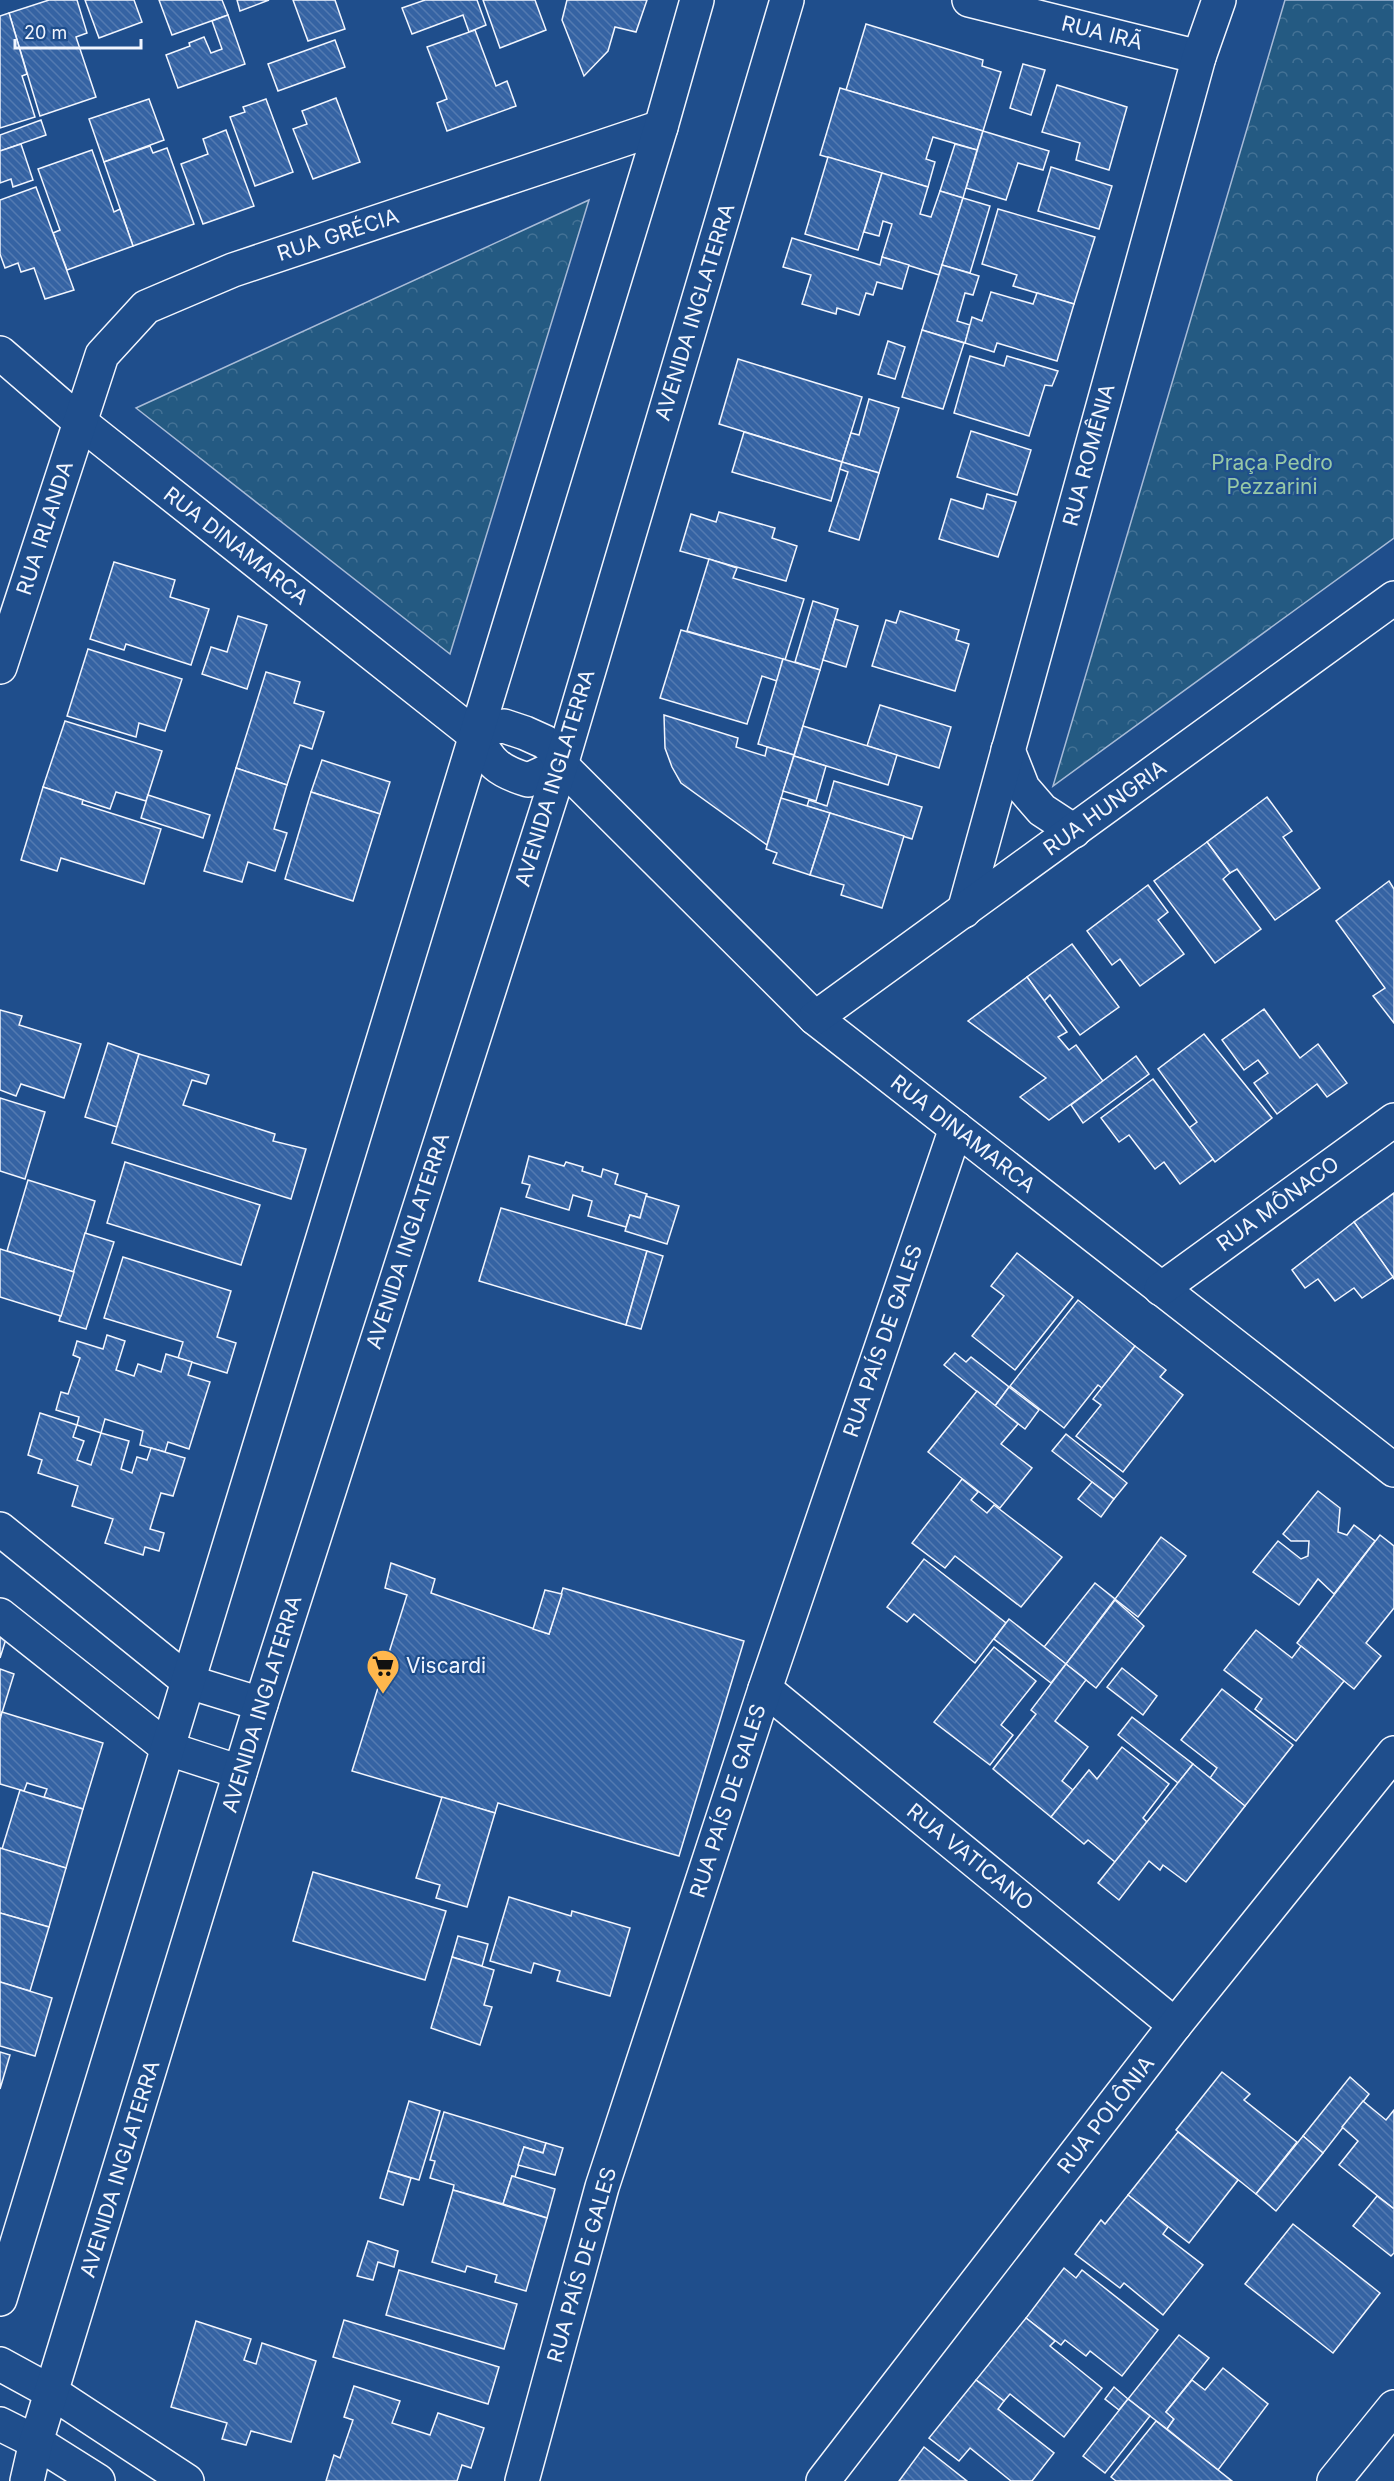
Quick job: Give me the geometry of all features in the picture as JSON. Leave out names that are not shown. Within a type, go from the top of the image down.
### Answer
[{"type":"street","points":[[0,2299],[169,1749],[697,0]]},
{"type":"street","name":"AVENIDA INGLATERRA","points":[[27,2481],[36,2442],[53,2393],[261,1704],[561,765],[787,0]]},
{"type":"street","name":"RUA IRÃ","points":[[969,0],[1199,57]]},
{"type":"street","name":"RUA ROMÊNIA","points":[[964,910],[1199,57],[1219,0]]},
{"type":"street","name":"RUA GRÉCIA","points":[[80,422],[102,355],[146,307],[233,270],[660,127]]},
{"type":"street","name":"RUA DINAMARCA","points":[[0,353],[80,422],[476,736],[491,762],[506,774],[528,780],[561,765]]},
{"type":"street","name":"RUA IRLANDA","points":[[0,667],[80,422]]},
{"type":"street","name":"RUA HUNGRIA","points":[[815,1018],[1394,598]]},
{"type":"street","name":"RUA DINAMARCA","points":[[476,736],[490,728],[504,726],[525,732],[545,742],[555,751],[561,765],[815,1018],[1394,1470]]},
{"type":"street","points":[[1008,750],[1023,788],[1042,810],[1074,831]]},
{"type":"street","name":"RUA MÔNACO","points":[[1161,1289],[1394,1120]]},
{"type":"street","name":"RUA PAÍS DE GALES","points":[[522,2481],[602,2187],[765,1689],[956,1128]]},
{"type":"street","points":[[0,1529],[189,1682],[261,1704]]},
{"type":"street","points":[[0,1615],[169,1749],[240,1772]]},
{"type":"street","name":"RUA VATICANO","points":[[765,1689],[1175,2025]]},
{"type":"street","name":"RUA POLÔNIA","points":[[823,2481],[1175,2025],[1394,1753]]},
{"type":"street","points":[[0,2364],[53,2393],[187,2481]]},
{"type":"street","points":[[1334,2481],[1394,2407]]},
{"type":"street","points":[[0,2424],[36,2442],[98,2481]]},
{"type":"green space","name":"Praça Pedro Pezzarini","points":[[1285,0],[1394,0],[1394,538],[1053,786]]},
{"type":"green space","points":[[589,200],[450,654],[136,408]]},
{"type":"building","points":[[49,0],[77,0],[87,33],[76,37],[96,97],[40,116],[9,13]]},
{"type":"building","points":[[85,0],[134,0],[142,22],[99,38]]},
{"type":"building","points":[[159,0],[222,0],[228,15],[172,35]]},
{"type":"building","points":[[237,0],[269,0],[240,11]]},
{"type":"building","points":[[293,0],[335,0],[345,29],[308,41]]},
{"type":"building","points":[[425,0],[477,0],[486,25],[469,32],[463,15],[412,34],[402,8]]},
{"type":"building","points":[[483,0],[535,0],[546,30],[500,48]]},
{"type":"building","points":[[567,0],[647,0],[636,32],[615,27],[608,51],[584,76],[562,20]]},
{"type":"building","points":[[9,13],[27,74],[22,76],[35,117],[0,128],[0,16]]},
{"type":"building","points":[[228,15],[245,64],[178,88],[166,55],[190,46],[189,43],[204,37],[211,53],[222,49],[212,21]]},
{"type":"building","points":[[866,24],[983,60],[982,66],[1001,72],[983,131],[846,90]]},
{"type":"building","points":[[475,30],[496,86],[507,81],[516,106],[447,131],[437,103],[447,99],[427,47]]},
{"type":"building","points":[[335,40],[345,67],[278,91],[268,64]]},
{"type":"building","points":[[1023,64],[1045,70],[1031,115],[1010,108]]},
{"type":"building","points":[[1057,85],[1127,107],[1109,170],[1076,160],[1080,143],[1042,132]]},
{"type":"building","points":[[840,88],[983,131],[977,150],[933,137],[926,159],[935,162],[928,187],[820,155]]},
{"type":"building","points":[[336,98],[360,162],[313,179],[293,129],[307,124],[302,111]]},
{"type":"building","points":[[149,99],[164,140],[104,162],[89,119]]},
{"type":"building","points":[[266,99],[293,172],[255,186],[230,117],[245,112],[243,107]]},
{"type":"building","points":[[41,120],[46,135],[0,151],[0,135]]},
{"type":"building","points":[[226,130],[254,206],[203,224],[181,164],[208,154],[203,139]]},
{"type":"building","points":[[983,131],[1049,151],[1043,170],[1018,163],[1006,200],[966,188]]},
{"type":"building","points":[[21,144],[33,180],[13,187],[11,179],[0,183],[0,151]]},
{"type":"building","points":[[955,144],[977,150],[963,198],[940,191]]},
{"type":"building","points":[[150,146],[153,153],[167,148],[194,224],[133,246],[104,162]]},
{"type":"building","points":[[92,150],[114,212],[120,209],[133,246],[67,270],[53,233],[60,230],[38,169]]},
{"type":"building","points":[[828,157],[882,173],[858,250],[805,234]]},
{"type":"building","points":[[1051,167],[1112,186],[1099,229],[1038,211]]},
{"type":"building","points":[[882,173],[928,187],[920,214],[931,217],[940,191],[963,198],[939,275],[882,257],[892,224],[883,221],[879,236],[864,232]]},
{"type":"building","points":[[36,187],[74,290],[45,299],[34,268],[21,272],[18,263],[5,268],[0,254],[0,200]]},
{"type":"building","points":[[963,198],[990,206],[970,273],[942,265]]},
{"type":"building","points":[[998,209],[1095,237],[1074,304],[1013,286],[1017,275],[982,264]]},
{"type":"building","points":[[792,238],[880,265],[882,257],[909,265],[902,289],[877,282],[873,295],[866,293],[859,315],[837,308],[836,314],[802,304],[811,275],[783,267]]},
{"type":"building","points":[[942,265],[979,276],[973,295],[965,293],[957,321],[970,325],[965,343],[922,330]]},
{"type":"building","points":[[991,292],[1033,304],[1037,293],[1074,304],[1057,361],[997,343],[994,352],[965,343],[972,317],[982,321]]},
{"type":"building","points":[[922,330],[964,343],[943,409],[902,397]]},
{"type":"building","points":[[888,341],[905,347],[895,379],[878,374]]},
{"type":"building","points":[[970,356],[1004,366],[1007,356],[1058,371],[1052,386],[1045,385],[1029,436],[954,413]]},
{"type":"building","points":[[738,359],[862,397],[842,462],[719,424]]},
{"type":"building","points":[[869,399],[899,408],[879,473],[842,462],[851,433],[859,435]]},
{"type":"building","points":[[971,431],[1031,450],[1017,495],[957,477]]},
{"type":"building","points":[[744,432],[842,462],[831,501],[732,472]]},
{"type":"building","points":[[842,462],[879,473],[859,540],[829,531],[848,472],[840,469]]},
{"type":"building","points":[[987,494],[1016,502],[998,557],[939,539],[951,499],[983,509]]},
{"type":"building","points":[[719,512],[775,528],[772,538],[797,546],[786,581],[680,551],[691,514],[716,522]]},
{"type":"building","points":[[709,559],[737,568],[733,578],[804,599],[785,660],[687,631]]},
{"type":"building","points":[[114,562],[175,580],[170,597],[209,609],[191,665],[126,644],[124,650],[90,639]]},
{"type":"building","points":[[813,601],[838,609],[820,670],[795,662]]},
{"type":"building","points":[[900,611],[959,630],[956,640],[969,644],[955,691],[872,666],[886,620],[896,623]]},
{"type":"building","points":[[238,616],[267,625],[247,689],[202,674],[211,647],[227,652]]},
{"type":"building","points":[[835,619],[858,626],[846,667],[823,660]]},
{"type":"building","points":[[681,630],[783,659],[777,681],[762,676],[747,724],[660,698]]},
{"type":"building","points":[[88,649],[182,679],[165,731],[139,723],[136,737],[67,716]]},
{"type":"building","points":[[783,659],[820,670],[794,755],[758,744]]},
{"type":"building","points":[[266,672],[300,682],[294,703],[324,712],[312,749],[300,745],[287,785],[236,768]]},
{"type":"building","points":[[880,705],[951,727],[939,768],[867,746]]},
{"type":"building","points":[[664,715],[738,738],[736,747],[765,756],[767,747],[794,755],[767,845],[681,783],[665,748]]},
{"type":"building","points":[[65,721],[162,751],[146,801],[116,792],[110,809],[43,787]]},
{"type":"building","points":[[803,726],[897,755],[888,785],[794,756]]},
{"type":"building","points":[[794,756],[826,766],[816,801],[783,791]]},
{"type":"building","points":[[322,760],[390,782],[380,814],[311,792]]},
{"type":"building","points":[[236,768],[287,785],[274,829],[287,833],[275,871],[248,862],[242,882],[204,871]]},
{"type":"building","points":[[834,781],[922,807],[912,839],[807,806],[809,800],[827,806]]},
{"type":"building","points":[[43,787],[83,800],[82,804],[161,829],[144,884],[61,858],[57,871],[21,860]]},
{"type":"building","points":[[311,792],[380,814],[353,901],[285,879]]},
{"type":"building","points":[[148,795],[210,815],[203,838],[141,818]]},
{"type":"building","points":[[1267,797],[1292,831],[1283,837],[1320,888],[1275,920],[1237,869],[1230,873],[1207,842]]},
{"type":"building","points":[[781,798],[830,813],[810,875],[773,863],[777,853],[766,849]]},
{"type":"building","points":[[830,813],[904,836],[882,908],[841,895],[844,885],[810,875]]},
{"type":"building","points":[[1207,842],[1230,873],[1223,879],[1261,929],[1215,963],[1154,881]]},
{"type":"building","points":[[1389,881],[1394,889],[1394,1023],[1373,996],[1385,988],[1336,921]]},
{"type":"building","points":[[1148,885],[1168,912],[1158,920],[1184,954],[1140,986],[1120,959],[1112,965],[1087,931]]},
{"type":"building","points":[[1072,944],[1119,1007],[1080,1035],[1050,995],[1044,1001],[1027,977]]},
{"type":"building","points":[[1027,977],[1067,1032],[1058,1037],[1069,1050],[1076,1045],[1103,1081],[1049,1120],[1020,1097],[1046,1078],[968,1021]]},
{"type":"building","points":[[1264,1009],[1300,1058],[1318,1044],[1347,1083],[1327,1097],[1317,1084],[1277,1114],[1254,1083],[1268,1073],[1258,1060],[1244,1070],[1222,1040]]},
{"type":"building","points":[[0,1010],[22,1016],[19,1025],[81,1044],[64,1098],[21,1084],[16,1096],[0,1090]]},
{"type":"building","points":[[1204,1034],[1272,1118],[1215,1162],[1189,1128],[1197,1122],[1158,1069]]},
{"type":"building","points":[[108,1043],[139,1054],[117,1127],[85,1117]]},
{"type":"building","points":[[139,1054],[209,1075],[206,1084],[192,1080],[183,1105],[275,1134],[273,1141],[306,1149],[291,1199],[112,1143]]},
{"type":"building","points":[[1136,1056],[1149,1074],[1083,1123],[1071,1105]]},
{"type":"building","points":[[1153,1079],[1213,1159],[1180,1184],[1164,1162],[1155,1169],[1129,1135],[1119,1142],[1101,1118]]},
{"type":"building","points":[[0,1098],[45,1112],[25,1179],[0,1171]]},
{"type":"building","points":[[529,1156],[564,1166],[566,1162],[583,1167],[582,1171],[601,1177],[603,1169],[618,1174],[615,1184],[647,1194],[640,1218],[630,1215],[626,1227],[588,1216],[592,1201],[573,1195],[569,1210],[526,1197],[530,1185],[522,1183]]},
{"type":"building","points":[[125,1162],[260,1205],[241,1265],[107,1223]]},
{"type":"building","points":[[28,1180],[95,1201],[74,1272],[7,1251]]},
{"type":"building","points":[[1394,1193],[1394,1279],[1354,1222]]},
{"type":"building","points":[[646,1196],[679,1206],[667,1244],[625,1231],[630,1215],[640,1218]]},
{"type":"building","points":[[501,1208],[647,1251],[626,1325],[479,1281]]},
{"type":"building","points":[[1354,1222],[1393,1277],[1362,1298],[1354,1288],[1335,1301],[1318,1279],[1305,1288],[1292,1270]]},
{"type":"building","points":[[85,1233],[114,1242],[86,1329],[59,1321]]},
{"type":"building","points":[[0,1249],[74,1272],[61,1316],[0,1297]]},
{"type":"building","points":[[647,1251],[663,1256],[641,1329],[626,1325]]},
{"type":"building","points":[[1017,1253],[1073,1297],[1015,1370],[972,1336],[1004,1296],[991,1286]]},
{"type":"building","points":[[123,1257],[231,1291],[217,1337],[236,1343],[227,1373],[178,1358],[183,1342],[104,1318]]},
{"type":"building","points":[[1078,1300],[1135,1346],[1102,1388],[1098,1385],[1064,1428],[1010,1386]]},
{"type":"building","points":[[107,1335],[125,1341],[116,1370],[134,1376],[138,1364],[161,1372],[166,1354],[192,1362],[188,1375],[210,1382],[189,1449],[168,1442],[165,1452],[140,1445],[143,1431],[105,1419],[101,1433],[77,1425],[79,1417],[56,1410],[61,1392],[68,1394],[80,1358],[73,1355],[77,1341],[103,1349]]},
{"type":"building","points":[[1135,1346],[1166,1370],[1160,1377],[1183,1395],[1123,1472],[1076,1436],[1101,1405],[1093,1399]]},
{"type":"building","points":[[955,1353],[966,1362],[971,1357],[1009,1387],[995,1406],[944,1365]]},
{"type":"building","points":[[1009,1387],[1039,1410],[1025,1429],[995,1406]]},
{"type":"building","points":[[977,1391],[1018,1424],[1001,1444],[1032,1468],[1000,1508],[928,1452]]},
{"type":"building","points":[[40,1413],[77,1425],[73,1437],[84,1441],[77,1460],[91,1465],[101,1433],[129,1441],[121,1469],[132,1473],[137,1457],[147,1460],[151,1448],[185,1458],[173,1496],[161,1493],[150,1529],[164,1533],[159,1551],[145,1547],[143,1555],[105,1543],[113,1519],[72,1506],[78,1486],[38,1473],[42,1460],[28,1455]]},
{"type":"building","points":[[1066,1434],[1127,1483],[1114,1499],[1052,1451]]},
{"type":"building","points":[[962,1479],[978,1492],[971,1500],[987,1513],[994,1505],[1062,1557],[1021,1607],[955,1556],[945,1568],[912,1543]]},
{"type":"building","points":[[1092,1482],[1114,1499],[1101,1517],[1078,1499]]},
{"type":"building","points":[[1318,1491],[1340,1508],[1338,1532],[1347,1535],[1354,1525],[1375,1541],[1334,1594],[1318,1579],[1299,1605],[1253,1572],[1278,1541],[1301,1559],[1308,1556],[1309,1541],[1291,1541],[1283,1534]]},
{"type":"building","points":[[1380,1535],[1394,1546],[1394,1608],[1366,1643],[1381,1656],[1354,1689],[1297,1643]]},
{"type":"building","points":[[1161,1537],[1186,1556],[1138,1617],[1115,1599]]},
{"type":"building","points":[[924,1559],[1006,1623],[975,1663],[914,1614],[907,1622],[887,1607]]},
{"type":"building","points":[[391,1563],[435,1579],[431,1593],[549,1634],[563,1588],[744,1641],[679,1856],[498,1803],[495,1813],[352,1771],[407,1595],[385,1588]]},
{"type":"building","points":[[1095,1583],[1115,1599],[1066,1664],[1044,1647]]},
{"type":"building","points":[[545,1590],[562,1594],[549,1634],[533,1629]]},
{"type":"building","points":[[1115,1600],[1144,1626],[1096,1688],[1066,1664]]},
{"type":"building","points":[[1009,1619],[1066,1664],[1051,1683],[994,1639]]},
{"type":"building","points":[[1256,1630],[1292,1658],[1301,1646],[1344,1681],[1296,1741],[1255,1709],[1262,1699],[1224,1670]]},
{"type":"building","points":[[0,1634],[6,1639],[0,1658]]},
{"type":"building","points":[[994,1647],[1036,1681],[1001,1725],[1013,1735],[990,1765],[934,1722]]},
{"type":"building","points":[[1066,1664],[1086,1680],[1055,1721],[1088,1747],[1062,1781],[1073,1790],[1051,1817],[993,1769],[1036,1714],[1031,1710]]},
{"type":"building","points":[[1122,1668],[1157,1696],[1143,1715],[1107,1687]]},
{"type":"building","points":[[0,1669],[14,1674],[1,1716],[0,1716]]},
{"type":"building","points":[[1222,1689],[1293,1745],[1245,1806],[1210,1778],[1217,1768],[1181,1740]]},
{"type":"building","points":[[2,1712],[103,1743],[83,1809],[44,1797],[47,1789],[27,1783],[24,1791],[0,1784]]},
{"type":"building","points":[[1132,1717],[1193,1764],[1178,1783],[1118,1735]]},
{"type":"building","points":[[1122,1747],[1169,1784],[1143,1818],[1147,1822],[1115,1862],[1088,1840],[1084,1844],[1051,1817],[1089,1770],[1097,1779]]},
{"type":"building","points":[[1193,1764],[1245,1806],[1186,1882],[1163,1865],[1160,1870],[1149,1861],[1119,1900],[1098,1883]]},
{"type":"building","points":[[20,1790],[83,1809],[66,1868],[2,1849]]},
{"type":"building","points":[[442,1797],[495,1813],[467,1907],[436,1898],[440,1885],[416,1878]]},
{"type":"building","points":[[0,1848],[66,1868],[49,1927],[0,1913]]},
{"type":"building","points":[[313,1872],[446,1911],[425,1980],[293,1941]]},
{"type":"building","points":[[509,1897],[571,1916],[572,1911],[630,1928],[610,1996],[557,1981],[560,1971],[534,1963],[531,1973],[490,1961]]},
{"type":"building","points":[[0,1913],[49,1927],[30,1991],[0,1982]]},
{"type":"building","points":[[458,1936],[488,1944],[482,1966],[452,1957]]},
{"type":"building","points":[[452,1957],[494,1970],[484,2005],[492,2007],[480,2045],[431,2028]]},
{"type":"building","points":[[0,1982],[52,1998],[35,2056],[0,2046]]},
{"type":"building","points":[[0,2052],[10,2055],[0,2089]]},
{"type":"building","points":[[1222,2072],[1250,2094],[1244,2100],[1297,2142],[1256,2194],[1176,2130]]},
{"type":"building","points":[[1350,2077],[1369,2094],[1323,2153],[1303,2136]]},
{"type":"building","points":[[409,2101],[440,2111],[419,2180],[388,2171]]},
{"type":"building","points":[[1363,2101],[1386,2120],[1394,2110],[1394,2209],[1339,2165],[1358,2141],[1342,2127]]},
{"type":"building","points":[[444,2112],[546,2143],[543,2153],[524,2147],[515,2177],[512,2176],[503,2204],[453,2190],[454,2185],[430,2178],[435,2161],[430,2160]]},
{"type":"building","points":[[1178,2132],[1238,2180],[1189,2243],[1128,2195]]},
{"type":"building","points":[[1303,2136],[1323,2153],[1276,2211],[1256,2194]]},
{"type":"building","points":[[546,2143],[563,2148],[555,2175],[518,2165],[524,2147],[543,2153]]},
{"type":"building","points":[[388,2171],[411,2178],[403,2205],[380,2198]]},
{"type":"building","points":[[512,2176],[555,2189],[547,2218],[503,2204]]},
{"type":"building","points":[[453,2190],[547,2218],[526,2291],[495,2282],[497,2275],[467,2266],[465,2272],[432,2262]]},
{"type":"building","points":[[1128,2195],[1168,2227],[1163,2234],[1203,2265],[1163,2315],[1124,2283],[1120,2288],[1075,2254],[1101,2220],[1105,2224]]},
{"type":"building","points":[[1377,2196],[1394,2209],[1394,2253],[1391,2256],[1353,2226]]},
{"type":"building","points":[[1293,2224],[1380,2293],[1333,2353],[1245,2284]]},
{"type":"building","points":[[368,2241],[398,2251],[394,2267],[378,2262],[373,2280],[357,2276]]},
{"type":"building","points":[[1064,2268],[1076,2278],[1082,2270],[1158,2330],[1122,2376],[1090,2351],[1086,2356],[1065,2340],[1061,2345],[1026,2318]]},
{"type":"building","points":[[399,2270],[517,2304],[504,2349],[386,2315]]},
{"type":"building","points":[[1026,2318],[1055,2341],[1050,2346],[1102,2388],[1064,2437],[1010,2394],[1004,2401],[976,2380]]},
{"type":"building","points":[[344,2320],[499,2367],[488,2404],[333,2357]]},
{"type":"building","points":[[196,2321],[251,2339],[244,2360],[256,2364],[262,2343],[316,2361],[291,2442],[251,2431],[246,2445],[222,2439],[227,2423],[171,2407]]},
{"type":"building","points":[[1179,2335],[1209,2358],[1166,2412],[1174,2419],[1167,2429],[1128,2399]]},
{"type":"building","points":[[1223,2368],[1268,2404],[1218,2470],[1167,2429],[1174,2419],[1166,2412],[1192,2380],[1205,2390]]},
{"type":"building","points":[[976,2380],[1004,2401],[998,2409],[1054,2453],[1032,2481],[1011,2481],[970,2448],[959,2461],[929,2438]]},
{"type":"building","points":[[354,2386],[400,2401],[392,2423],[430,2435],[438,2413],[484,2428],[471,2468],[462,2465],[457,2481],[326,2481],[334,2455],[340,2458],[353,2420],[344,2417]]},
{"type":"building","points":[[1114,2387],[1128,2399],[1119,2410],[1105,2399]]},
{"type":"building","points":[[1128,2399],[1150,2416],[1105,2473],[1083,2456]]},
{"type":"building","points":[[1156,2421],[1232,2481],[1116,2481],[1111,2477]]},
{"type":"building","points":[[924,2447],[967,2481],[899,2481]]},
{"type":"place","name":"Viscardi","points":[[383,1695]]}]
